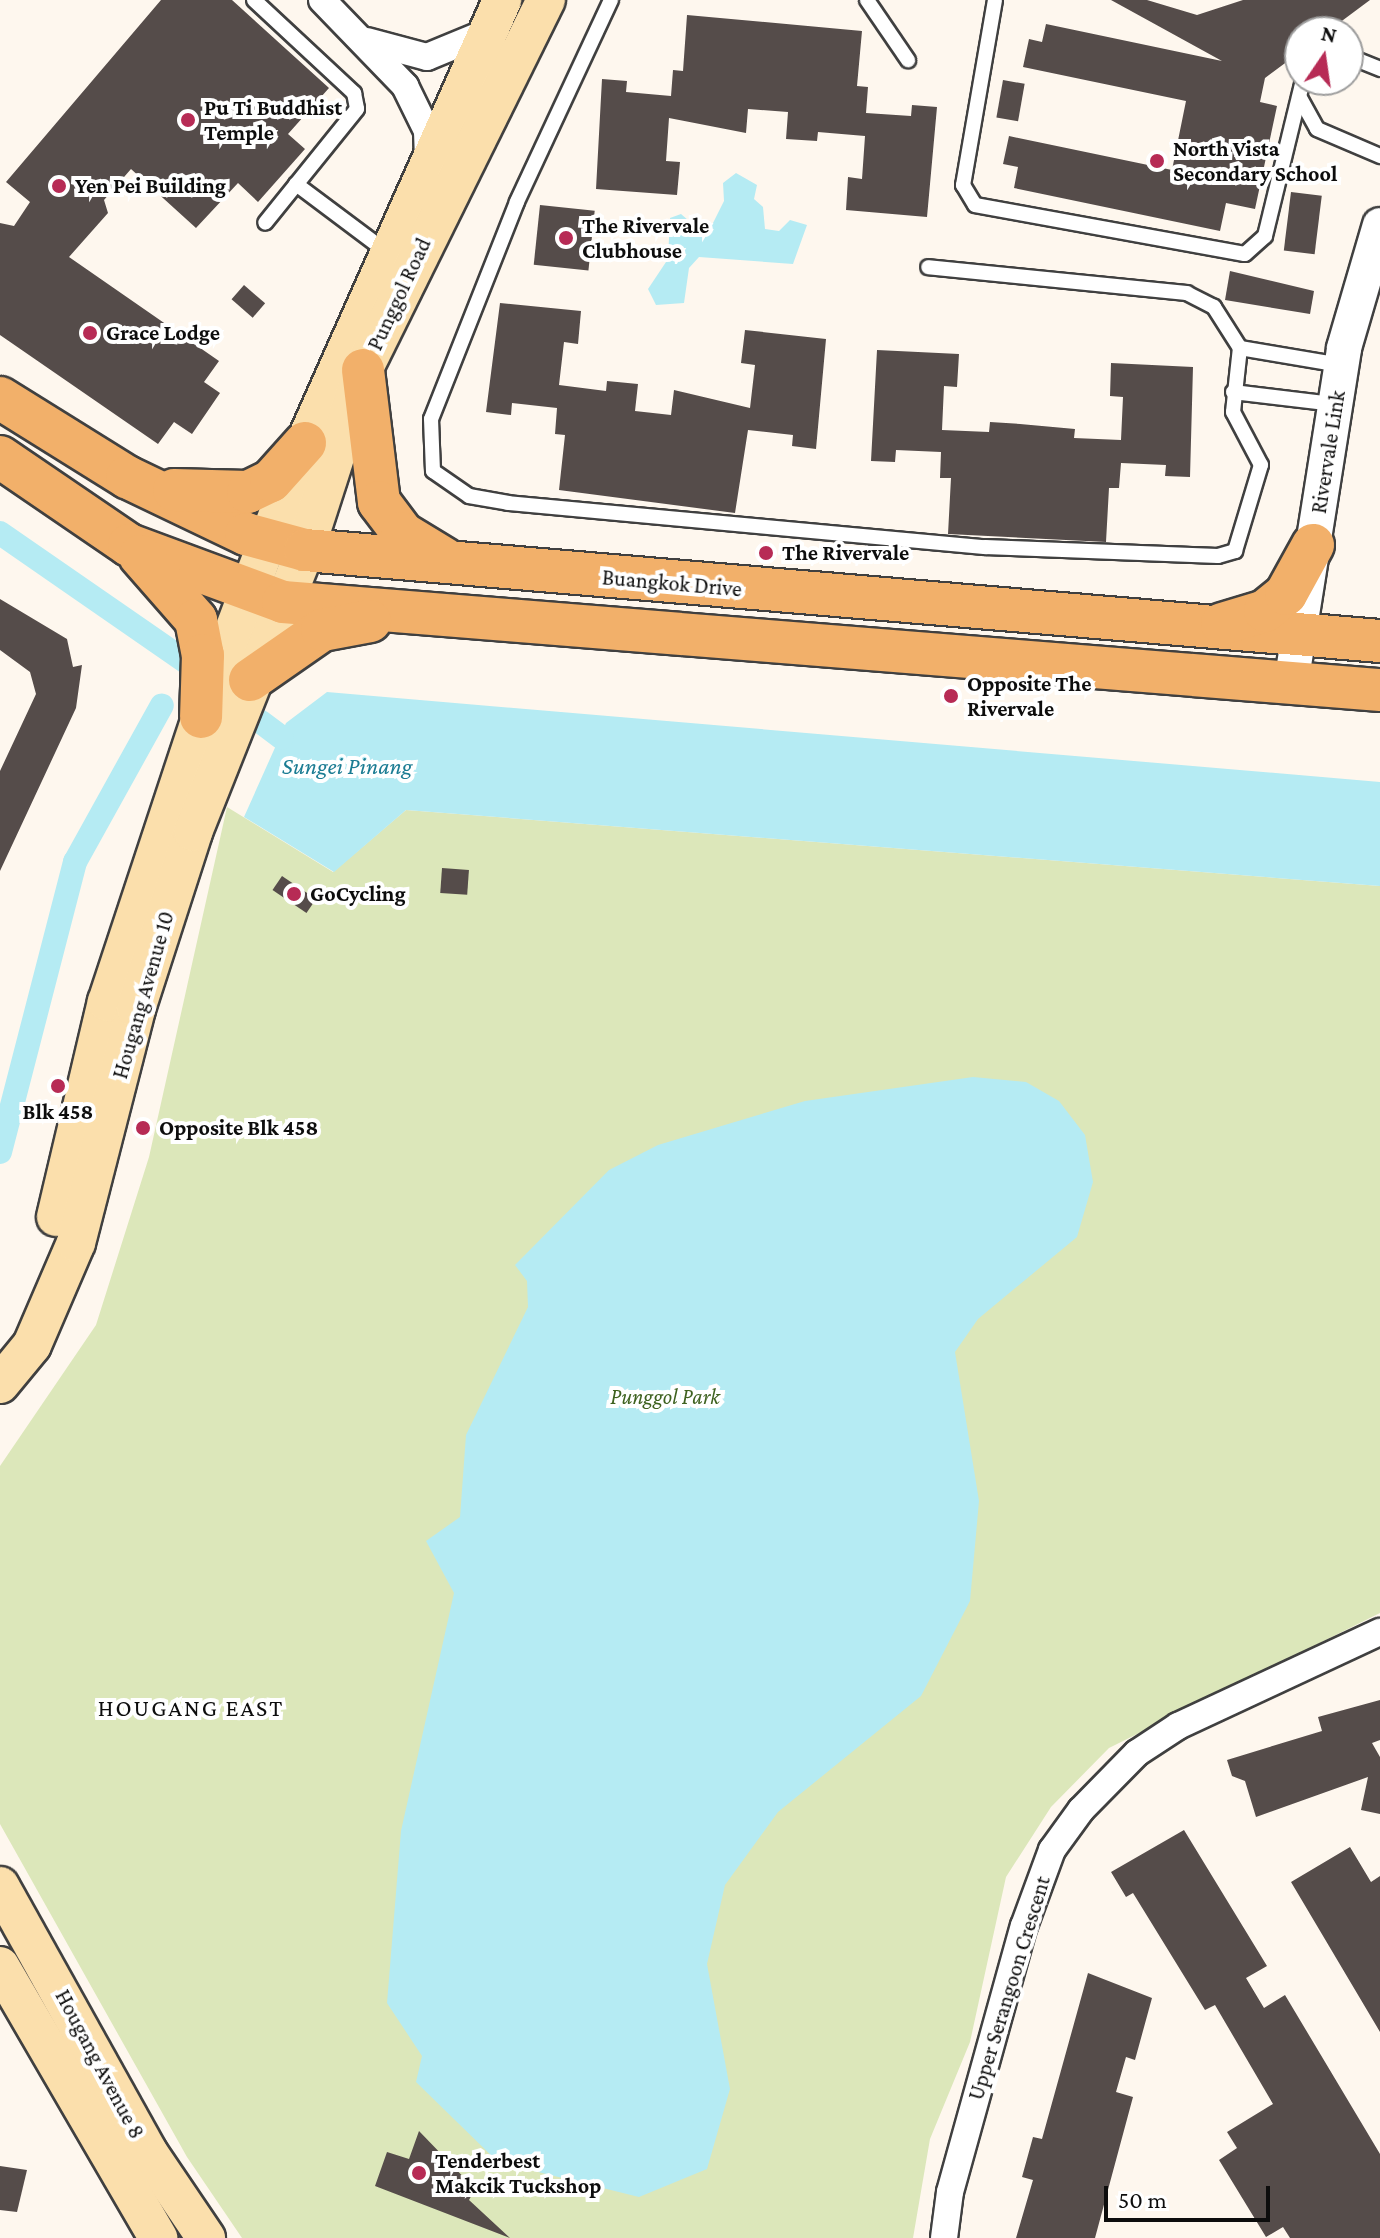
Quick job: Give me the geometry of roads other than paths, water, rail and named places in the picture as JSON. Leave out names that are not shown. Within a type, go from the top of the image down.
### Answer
[{"type":"main road","name":"Punggol Road","points":[[287,546],[305,443],[387,252],[502,0]]},
{"type":"main road","name":"Punggol Road","points":[[267,597],[363,370],[546,0]]},
{"type":"main road","points":[[363,370],[379,502],[402,533],[455,565]]},
{"type":"main road","name":"Buangkok Drive","points":[[0,398],[127,477],[287,546],[455,565],[1380,641]]},
{"type":"main road","points":[[127,477],[218,496],[248,492],[271,481],[305,443]]},
{"type":"main road","points":[[0,457],[129,545],[267,597],[418,613],[1380,690]]},
{"type":"main road","points":[[129,545],[196,620],[203,655],[201,717]]},
{"type":"main road","points":[[1209,627],[1265,611],[1286,594],[1313,545]]},
{"type":"main road","name":"Hougang Avenue 10","points":[[0,1384],[32,1345],[76,1243],[149,966],[250,680],[267,597]]},
{"type":"main road","name":"Hougang Avenue 10","points":[[0,1347],[52,1236],[107,1002],[201,717],[267,597]]},
{"type":"main road","points":[[250,680],[322,630],[418,613]]},
{"type":"main road","name":"Hougang Avenue 8","points":[[0,1886],[148,2152],[206,2238]]},
{"type":"main road","name":"Hougang Avenue 8","points":[[0,1966],[158,2238]]},
{"type":"street","points":[[322,0],[367,41],[419,109],[428,163]]},
{"type":"street","points":[[367,41],[427,57],[485,33]]},
{"type":"street","name":"Rivervale Link","points":[[1291,684],[1341,365],[1380,225]]},
{"type":"street","name":"Upper Serangoon Crescent","points":[[944,2238],[950,2192],[1012,1965],[1047,1864],[1074,1820],[1102,1784],[1178,1726],[1380,1632]]},
{"type":"lane","points":[[254,0],[354,93],[357,109],[265,223]]},
{"type":"lane","points":[[611,0],[517,202],[431,419],[433,471],[469,496],[985,547],[1218,556],[1242,540],[1260,476],[1258,453],[1233,412],[1240,348],[1214,307],[1187,293],[928,267]]},
{"type":"lane","points":[[867,0],[908,60]]},
{"type":"lane","points":[[995,0],[963,185],[975,205],[1245,254],[1265,236],[1299,96]]},
{"type":"lane","points":[[1304,96],[1317,129],[1380,156]]},
{"type":"lane","points":[[296,184],[387,252]]},
{"type":"lane","points":[[1240,348],[1341,365]]},
{"type":"lane","points":[[1233,392],[1335,404]]},
{"type":"water","points":[[736,173],[757,185],[754,199],[763,207],[765,229],[779,231],[790,220],[807,225],[793,264],[699,257],[689,268],[684,303],[656,305],[648,289],[668,259],[670,218],[681,214],[696,227],[712,225],[724,201],[723,183]]},
{"type":"water","name":"Sungei Pinang","points":[[327,692],[1380,782],[1380,886],[406,810],[334,872],[244,817],[286,723]]},
{"type":"water","points":[[973,1077],[1026,1082],[1059,1101],[1085,1135],[1093,1182],[1077,1237],[978,1319],[955,1352],[979,1501],[970,1601],[921,1696],[778,1812],[725,1885],[707,1964],[730,2089],[707,2169],[639,2197],[498,2162],[416,2082],[422,2056],[387,2003],[401,1831],[454,1593],[426,1541],[460,1517],[466,1435],[528,1307],[527,1281],[515,1265],[609,1170],[658,1145],[805,1101]]},
{"type":"waterway","points":[[0,533],[186,662]]},
{"type":"waterway","points":[[0,1152],[75,862],[162,705]]},
{"type":"waterway","points":[[261,722],[282,738]]},
{"type":"place","name":"Pu Ti Buddhist Temple","points":[[188,120]]},
{"type":"place","name":"North Vista Secondary School","points":[[1157,161]]},
{"type":"place","name":"Yen Pei Building","points":[[59,186]]},
{"type":"place","name":"The Rivervale Clubhouse","points":[[566,238]]},
{"type":"place","name":"Grace Lodge","points":[[90,333]]},
{"type":"place","name":"The Rivervale","points":[[766,553]]},
{"type":"place","name":"Opposite The Rivervale","points":[[951,696]]},
{"type":"place","name":"GoCycling","points":[[294,894]]},
{"type":"place","name":"Blk 458","points":[[58,1086]]},
{"type":"place","name":"Opposite Blk 458","points":[[143,1128]]},
{"type":"place","name":"Tenderbest Makcik Tuckshop","points":[[419,2173]]},
{"type":"district","name":"HOUGANG EAST","points":[[191,1708]]},
{"type":"park label","name":"Punggol Park","points":[[665,1397]]}]
